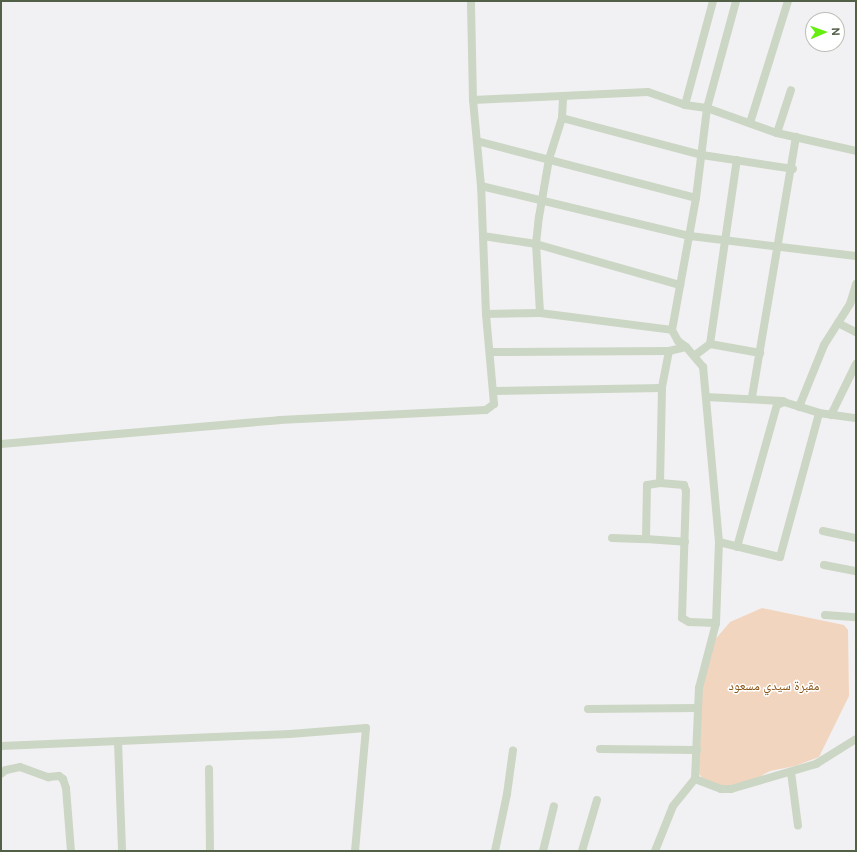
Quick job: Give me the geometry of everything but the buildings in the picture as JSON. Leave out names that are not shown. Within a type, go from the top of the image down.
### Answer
[{"type":"street","points":[[1,444],[279,420],[486,410],[494,404],[486,314],[481,186],[473,100],[471,1]]},
{"type":"street","points":[[685,105],[714,1]]},
{"type":"street","points":[[655,851],[673,806],[695,779],[699,688],[716,623],[719,542],[703,367],[686,347],[678,341],[672,330],[696,198],[707,108],[736,1]]},
{"type":"street","points":[[750,123],[788,1]]},
{"type":"street","points":[[778,133],[791,90]]},
{"type":"street","points":[[473,100],[648,92],[685,105],[707,108],[778,133],[856,151]]},
{"type":"street","points":[[540,313],[536,244],[541,202],[549,159],[562,118],[563,97]]},
{"type":"street","points":[[562,118],[702,155],[792,169]]},
{"type":"street","points":[[752,397],[792,169],[796,137]]},
{"type":"street","points":[[477,141],[696,198]]},
{"type":"street","points":[[694,356],[710,344],[737,160]]},
{"type":"street","points":[[481,186],[541,202],[690,236],[856,256]]},
{"type":"street","points":[[483,236],[536,244],[680,285]]},
{"type":"street","points":[[799,407],[824,345],[850,304],[856,284]]},
{"type":"street","points":[[486,314],[540,313],[672,330]]},
{"type":"street","points":[[838,323],[856,332]]},
{"type":"street","points":[[710,344],[760,353]]},
{"type":"street","points":[[490,352],[669,351],[686,347]]},
{"type":"street","points":[[660,483],[662,388],[669,351]]},
{"type":"street","points":[[831,415],[856,364]]},
{"type":"street","points":[[494,391],[662,388]]},
{"type":"street","points":[[706,397],[784,402],[819,413],[856,418]]},
{"type":"street","points":[[737,547],[777,405],[784,402]]},
{"type":"street","points":[[719,542],[780,557],[819,413]]},
{"type":"street","points":[[646,539],[647,485],[660,483],[684,485],[686,487],[682,618],[689,622],[716,623]]},
{"type":"street","points":[[823,531],[856,538]]},
{"type":"street","points":[[612,538],[685,542]]},
{"type":"street","points":[[824,565],[856,571]]},
{"type":"street","points":[[826,615],[856,617]]},
{"type":"street","points":[[588,709],[698,708]]},
{"type":"street","points":[[1,746],[118,742],[366,728],[355,851]]},
{"type":"street","points":[[695,779],[721,789],[731,789],[816,764],[856,739]]},
{"type":"street","points":[[118,742],[122,851]]},
{"type":"street","points":[[600,749],[697,750]]},
{"type":"street","points":[[494,851],[507,794],[513,750]]},
{"type":"street","points":[[1,774],[6,770],[20,767],[48,777],[59,776],[63,779],[66,788],[71,851]]},
{"type":"street","points":[[209,769],[210,851]]},
{"type":"street","points":[[791,772],[798,826]]},
{"type":"street","points":[[582,851],[597,800]]},
{"type":"street","points":[[543,851],[554,806]]},
{"type":"green space","name":"مقبرة سيدي مسعود","points":[[762,608],[844,625],[848,630],[849,696],[819,757],[795,766],[770,771],[748,783],[725,788],[704,780],[695,769],[695,742],[708,648],[730,622]]}]
